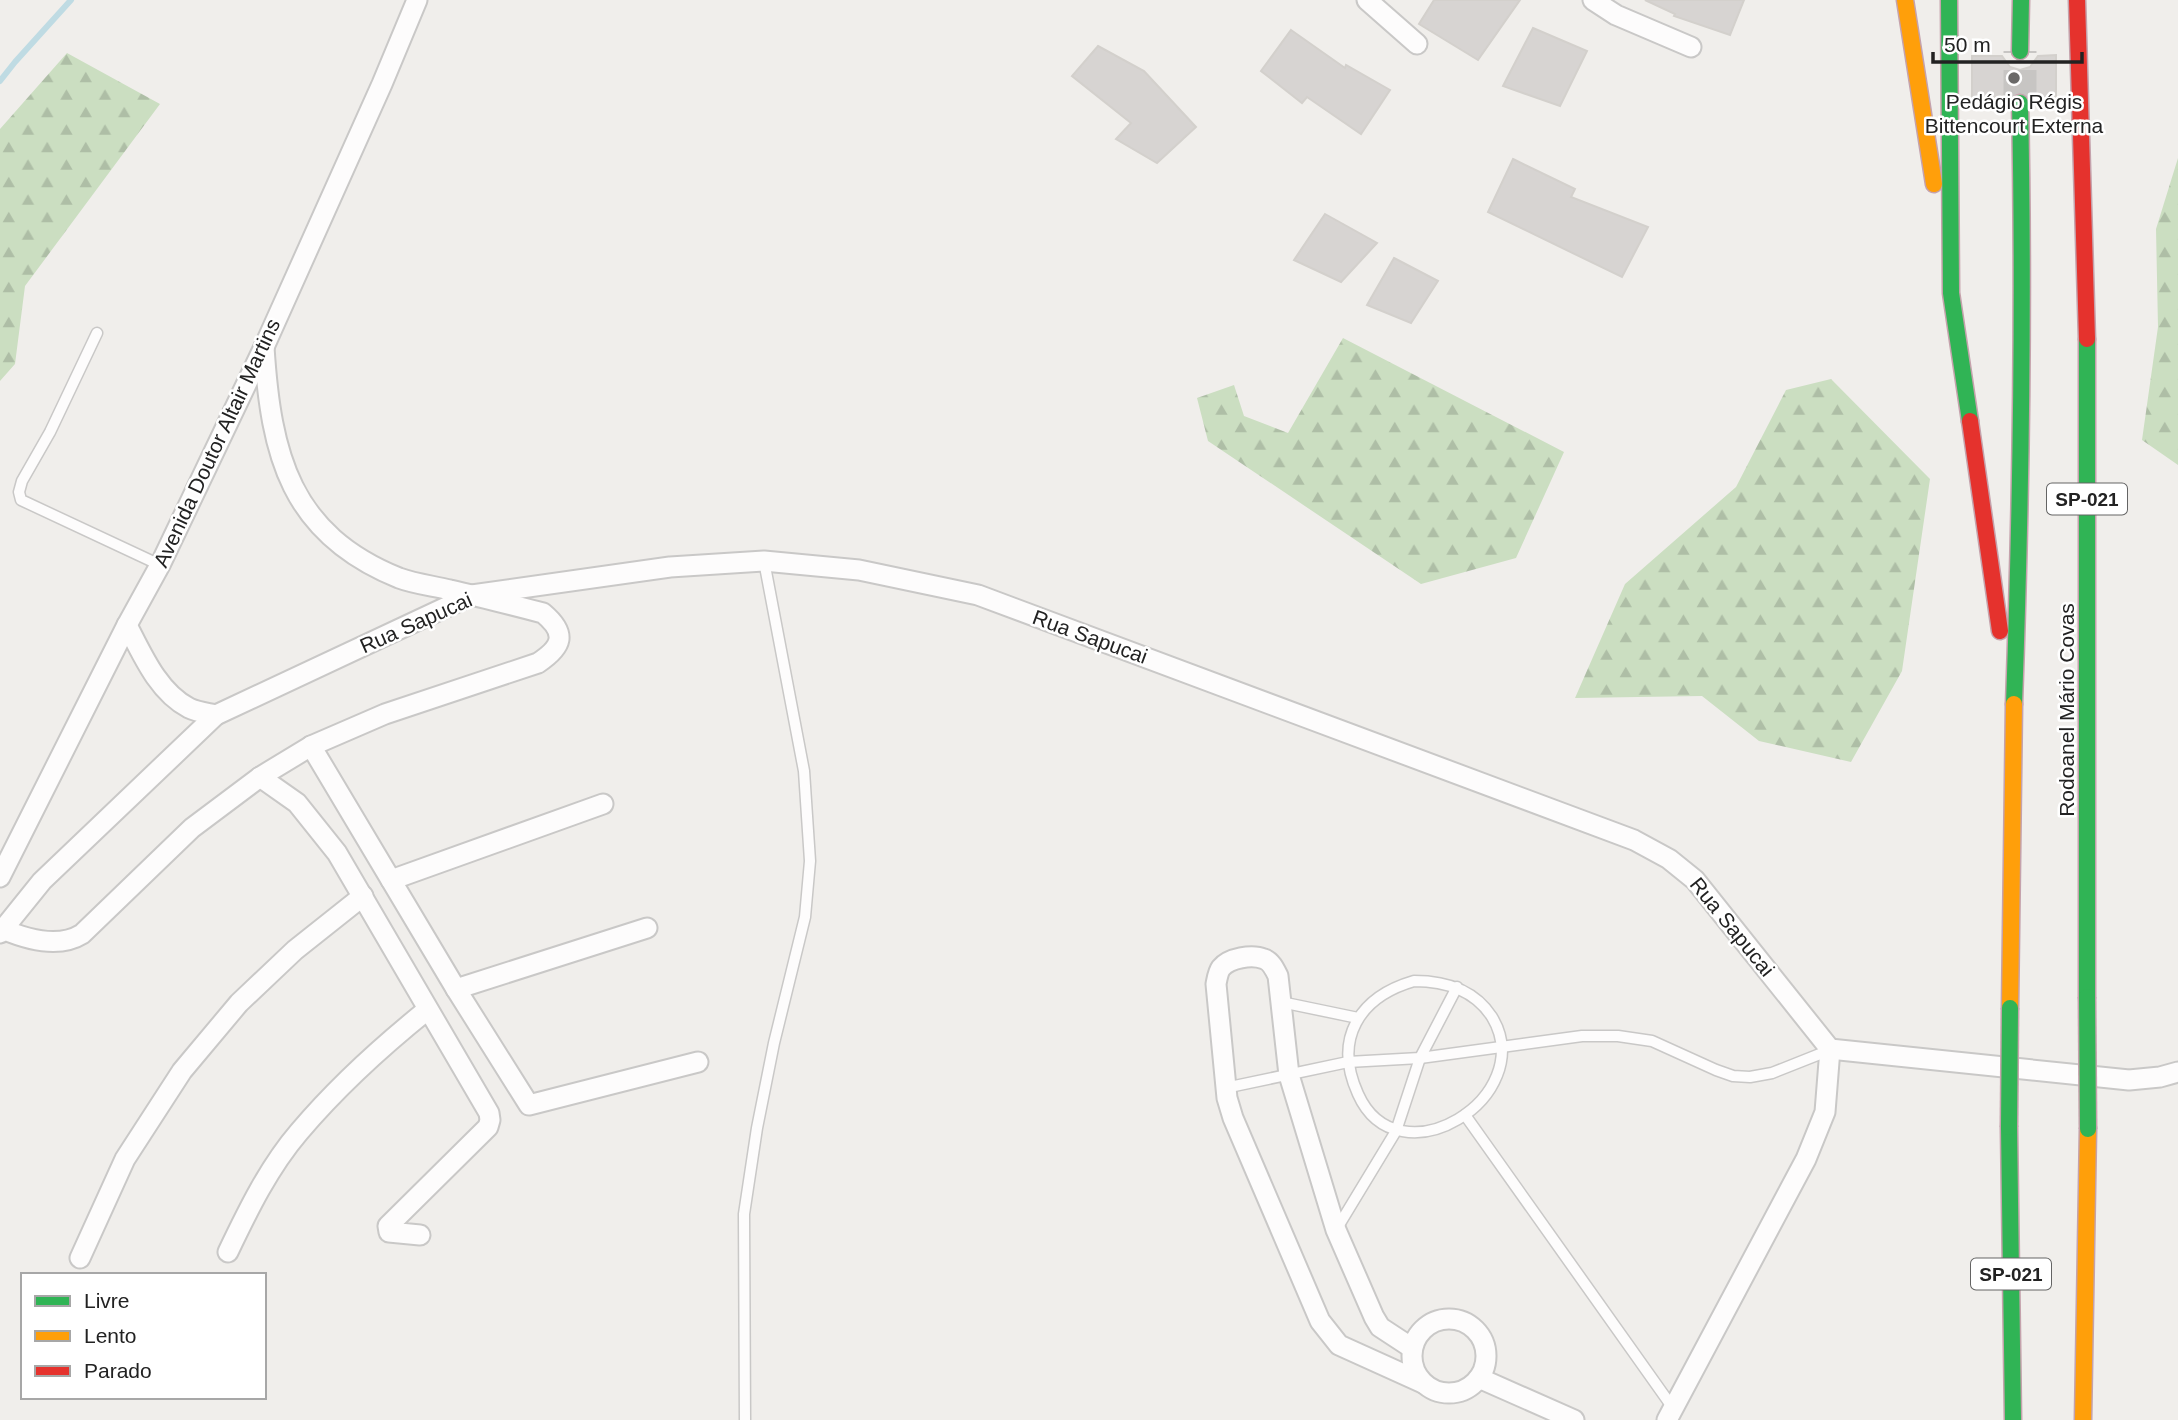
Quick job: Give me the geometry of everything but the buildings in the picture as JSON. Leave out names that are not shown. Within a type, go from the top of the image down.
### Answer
[{"type":"highway","points":[[1905,0],[1951,293]]},
{"type":"highway","name":"SP-021","points":[[1949,0],[1951,293],[1996,593],[2012,759]]},
{"type":"highway","points":[[2020,51],[2021,0]]},
{"type":"highway","name":"Rodoanel Mário Covas","points":[[2077,0],[2087,283],[2088,1129],[2083,1420]]},
{"type":"highway","name":"SP-021","points":[[2013,1420],[2009,1128],[2012,759],[2020,549],[2020,103]]},
{"type":"street","name":"Avenida Doutor Altair Martins","points":[[0,877],[160,565],[264,347],[417,0]]},
{"type":"street","points":[[1367,0],[1418,44]]},
{"type":"street","points":[[1593,0],[1616,15],[1691,47]]},
{"type":"street","points":[[1,930],[54,943],[69,941],[82,934],[192,828],[260,777],[311,746],[384,714],[538,663],[555,652],[559,639],[557,631],[554,622],[543,613],[401,579],[354,557],[326,534],[301,503],[282,458],[267,401],[264,347]]},
{"type":"street","name":"Rua Sapucai","points":[[1,930],[42,881],[216,715],[472,595],[670,567],[764,561],[859,570],[978,595],[1634,840],[1670,859],[1695,880],[1830,1049]]},
{"type":"street","points":[[127,625],[151,670],[169,693],[189,708],[216,715]]},
{"type":"street","points":[[311,746],[456,989],[529,1105],[698,1062]]},
{"type":"street","points":[[260,777],[297,803],[337,853],[489,1113],[488,1127],[388,1226],[389,1232],[420,1235]]},
{"type":"street","points":[[391,880],[603,804]]},
{"type":"street","points":[[80,1258],[125,1159],[182,1071],[239,1003],[295,950],[363,897]]},
{"type":"street","points":[[456,989],[647,928]]},
{"type":"street","points":[[1412,1348],[1380,1327],[1336,1230],[1289,1075],[1278,976],[1274,967],[1265,959],[1230,961],[1220,970],[1216,984],[1225,1088],[1233,1118],[1320,1321],[1339,1345],[1433,1390],[1446,1393],[1470,1387],[1479,1378],[1486,1356],[1484,1345],[1478,1334],[1460,1321],[1437,1321],[1426,1327],[1417,1336],[1412,1348],[1415,1373],[1423,1383]]},
{"type":"street","points":[[228,1252],[254,1197],[297,1133],[376,1051],[427,1010]]},
{"type":"street","points":[[1670,1414],[1807,1159],[1825,1112],[1830,1049],[2129,1080],[2178,1072]]},
{"type":"street","points":[[1479,1378],[1574,1420]]},
{"type":"lane","points":[[97,333],[50,432],[22,481],[19,492],[21,500],[160,565]]},
{"type":"lane","points":[[745,1420],[744,1214],[774,1043],[806,917],[810,861],[804,771],[764,561]]},
{"type":"lane","points":[[1414,981],[1436,981],[1457,987],[1474,997],[1487,1010],[1497,1027],[1503,1045],[1499,1069],[1480,1104],[1465,1115],[1444,1127],[1421,1132],[1396,1130],[1370,1112],[1359,1097],[1348,1062],[1350,1039],[1358,1018],[1375,999],[1393,987],[1414,981]]},
{"type":"lane","points":[[1336,1230],[1396,1130],[1420,1058],[1457,987]]},
{"type":"lane","points":[[1281,1002],[1358,1018]]},
{"type":"lane","points":[[1225,1088],[1348,1062],[1420,1058],[1503,1045],[1582,1037],[1618,1036],[1652,1041],[1716,1070],[1733,1076],[1750,1077],[1772,1073],[1830,1049]]},
{"type":"lane","points":[[1465,1115],[1670,1414]]},
{"type":"green space","points":[[67,53],[160,104],[25,286],[15,364],[0,381],[0,129]]},
{"type":"green space","points":[[2178,158],[2178,465],[2142,440],[2158,327],[2156,229]]},
{"type":"green space","points":[[1343,338],[1564,452],[1516,558],[1421,584],[1208,441],[1197,398],[1234,385],[1244,416],[1288,433]]},
{"type":"green space","points":[[1831,379],[1930,479],[1902,671],[1851,762],[1759,741],[1702,696],[1575,698],[1625,584],[1736,487],[1786,390]]},
{"type":"waterway","points":[[0,81],[71,0]]},
{"type":"tunnel","points":[[2020,51],[2020,103]]},
{"type":"traffic: fast","points":[[1949,0],[1951,293],[1970,421]]},
{"type":"traffic: fast","points":[[2020,51],[2021,0]]},
{"type":"traffic: fast","points":[[2014,704],[2021,404],[2020,103]]},
{"type":"traffic: fast","points":[[2087,339],[2087,997]]},
{"type":"traffic: fast","points":[[2087,997],[2088,1129]]},
{"type":"traffic: fast","points":[[2009,1127],[2010,1008]]},
{"type":"traffic: fast","points":[[2009,1127],[2013,1420]]},
{"type":"traffic: slow","points":[[1905,0],[1934,184]]},
{"type":"traffic: slow","points":[[2010,1008],[2014,704]]},
{"type":"traffic: slow","points":[[2083,1420],[2088,1129]]},
{"type":"traffic: jam","points":[[2077,0],[2087,339]]},
{"type":"traffic: jam","points":[[1970,421],[2000,631]]},
{"type":"place","name":"Pedágio Régis Bittencourt Externa","points":[[2014,78]]}]
